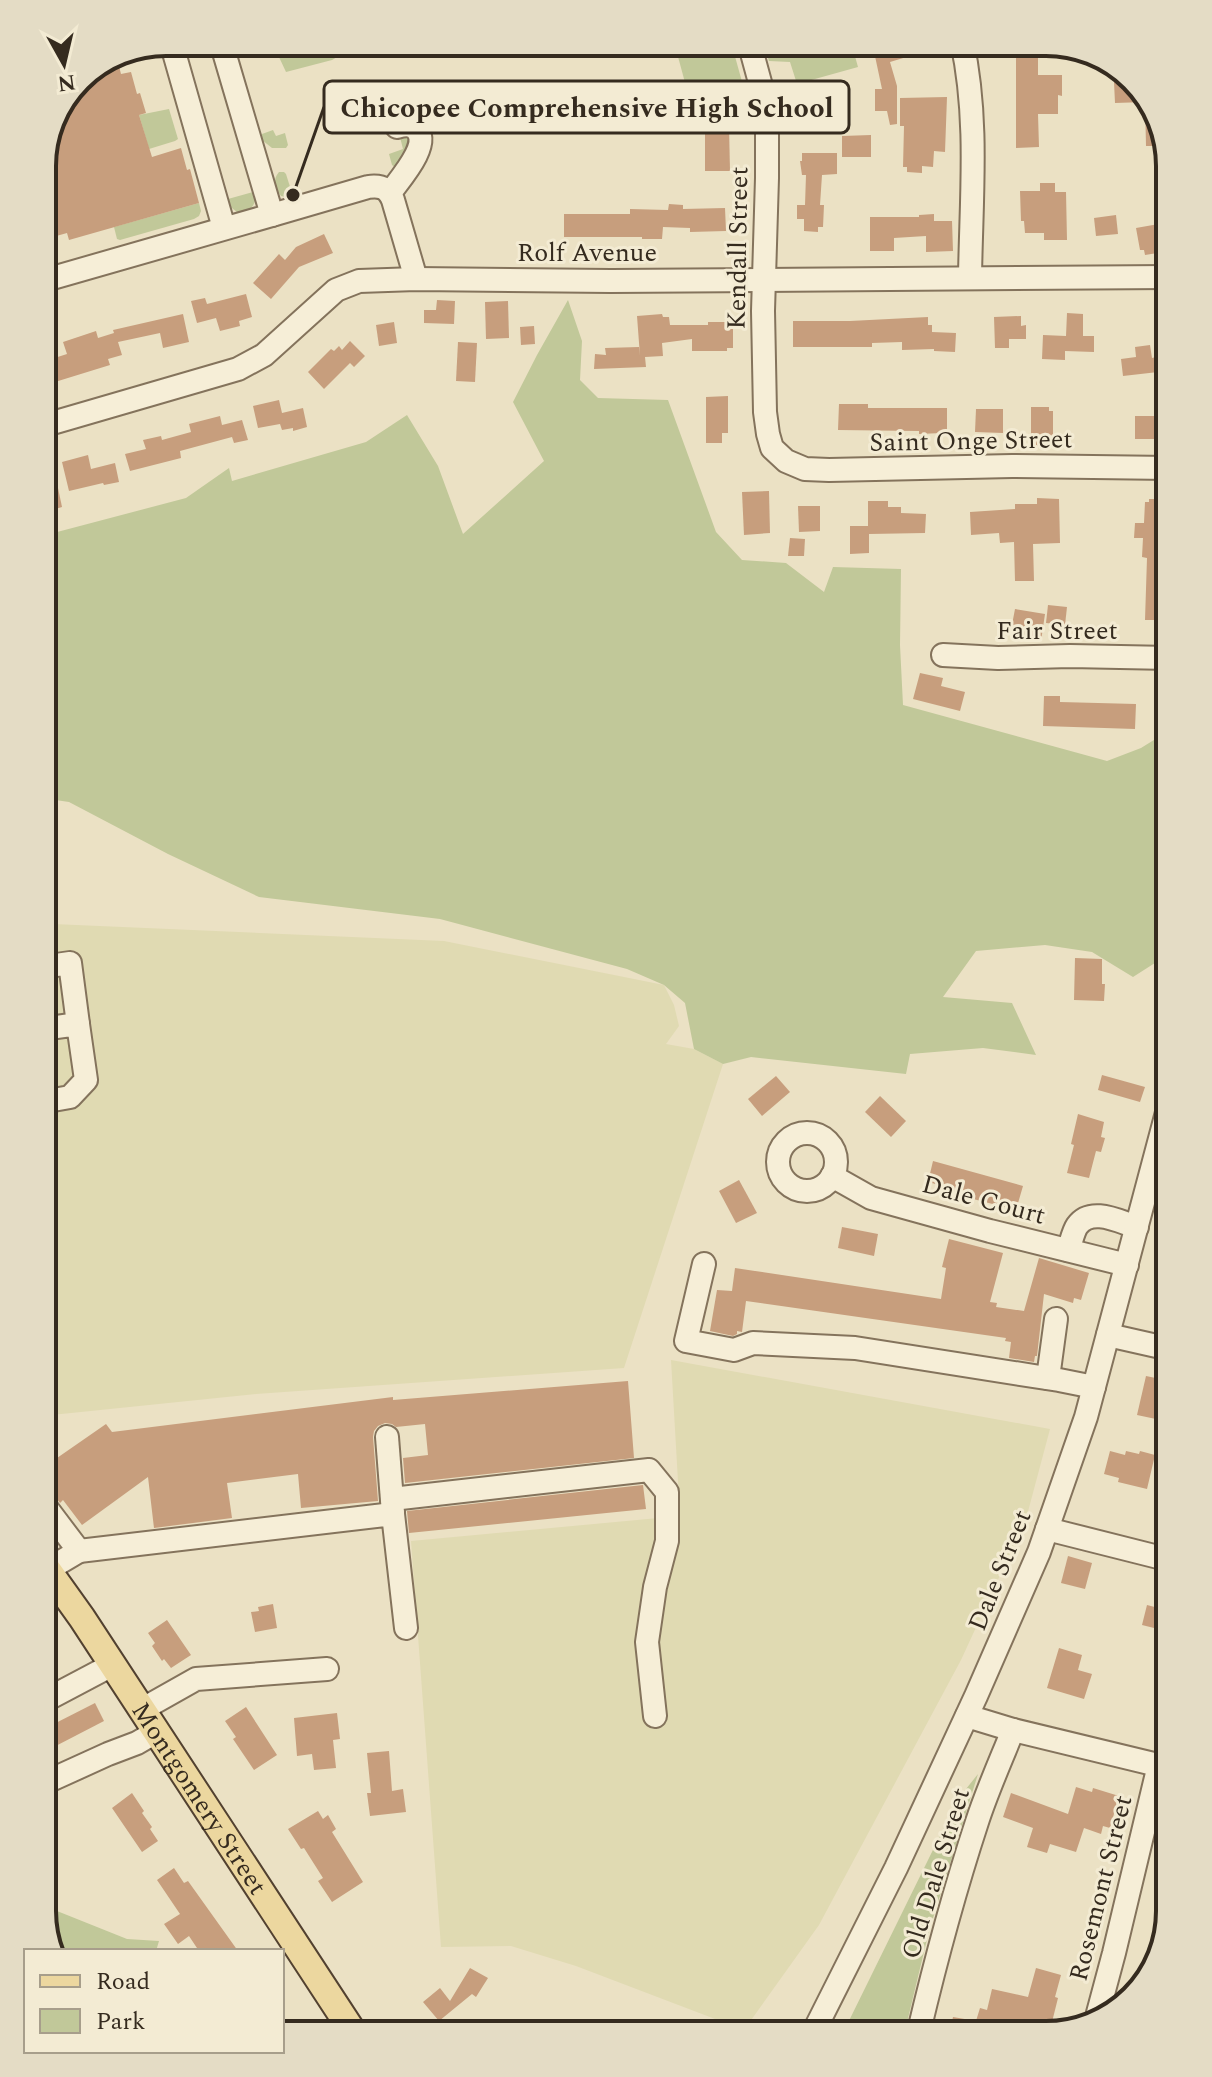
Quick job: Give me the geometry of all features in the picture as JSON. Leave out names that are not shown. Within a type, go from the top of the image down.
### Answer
[{"type":"main road","name":"Montgomery Street","points":[[56,1581],[346,2021]]},
{"type":"street","points":[[175,56],[224,228]]},
{"type":"street","points":[[225,56],[272,215]]},
{"type":"street","name":"Kendall Street","points":[[753,56],[767,108],[763,279],[765,412],[770,442],[777,454]]},
{"type":"street","points":[[964,56],[971,96],[970,278]]},
{"type":"street","points":[[390,193],[421,146],[421,136],[416,128],[408,125],[397,127]]},
{"type":"street","points":[[56,277],[377,186],[390,193],[416,279]]},
{"type":"street","name":"Rolf Avenue","points":[[56,422],[238,369],[264,355],[336,290],[373,280],[1156,277]]},
{"type":"street","name":"Saint Onge Street","points":[[777,454],[794,466],[829,470],[1012,466],[1156,468]]},
{"type":"street","name":"Fair Street","points":[[943,655],[1156,658]]},
{"type":"street","points":[[56,965],[70,963],[86,1080],[70,1097],[56,1100]]},
{"type":"street","points":[[56,1027],[78,1024]]},
{"type":"street","name":"Dale Street","points":[[819,2021],[896,1868],[1039,1552],[1086,1417],[1156,1154]]},
{"type":"street","name":"Dale Court","points":[[832,1176],[871,1198],[1127,1265]]},
{"type":"street","points":[[1068,1250],[1078,1225],[1089,1217],[1103,1216],[1137,1227]]},
{"type":"street","points":[[704,1264],[686,1341],[734,1350],[753,1343],[855,1348],[1094,1387]]},
{"type":"street","points":[[1048,1378],[1056,1319]]},
{"type":"street","points":[[1108,1335],[1156,1346]]},
{"type":"street","points":[[387,1437],[406,1628]]},
{"type":"street","points":[[56,1561],[79,1551],[649,1470],[667,1492],[667,1541],[655,1587],[647,1642],[655,1716]]},
{"type":"street","points":[[56,1521],[79,1551]]},
{"type":"street","points":[[1047,1529],[1156,1556]]},
{"type":"street","points":[[56,1695],[112,1665]]},
{"type":"street","points":[[141,1710],[196,1679],[327,1669]]},
{"type":"street","points":[[967,1716],[1156,1765]]},
{"type":"street","name":"Old Dale Street","points":[[921,2021],[946,1920],[970,1841],[1013,1730]]},
{"type":"street","points":[[56,1778],[156,1732]]},
{"type":"street","name":"Rosemont Street","points":[[1100,2007],[1156,1797]]},
{"type":"shaded area","points":[[56,924],[444,941],[664,985],[674,1005],[679,1026],[666,1044],[694,1049],[723,1064],[624,1368],[256,1394],[56,1415]]},
{"type":"shaded area","points":[[671,1360],[1050,1429],[1026,1519],[961,1660],[819,1925],[750,2021],[720,2021],[576,1966],[511,1946],[441,1947],[411,1541],[680,1516]]},
{"type":"green space","points":[[279,56],[339,56],[332,60],[286,72]]},
{"type":"green space","points":[[678,56],[735,56],[749,107],[696,123]]},
{"type":"green space","points":[[767,56],[855,56],[858,67],[797,84],[790,62],[769,61]]},
{"type":"green space","points":[[169,109],[178,139],[149,149],[139,115]]},
{"type":"green space","points":[[273,130],[276,136],[285,133],[286,148],[272,148],[262,140],[262,134]]},
{"type":"green space","points":[[407,134],[414,142],[396,168],[389,154],[403,149],[400,137]]},
{"type":"green space","points":[[279,172],[286,174],[292,193],[290,198],[281,196],[276,187]]},
{"type":"green space","points":[[253,192],[255,201],[249,210],[237,212],[228,205],[228,199]]},
{"type":"green space","points":[[199,203],[201,211],[194,219],[117,239],[114,227]]},
{"type":"green space","points":[[568,300],[582,341],[580,380],[598,398],[668,400],[716,532],[742,560],[786,563],[824,592],[833,567],[901,569],[903,705],[1107,761],[1156,739],[1156,962],[1133,977],[1092,952],[1045,945],[976,951],[943,997],[1012,1003],[1036,1055],[983,1048],[910,1054],[906,1074],[751,1057],[723,1064],[694,1049],[685,1003],[664,985],[627,969],[440,919],[259,897],[69,802],[56,800],[56,532],[186,498],[229,468],[232,481],[366,442],[407,415],[438,466],[463,534],[544,461],[513,402]]},
{"type":"green space","points":[[978,1774],[929,1931],[907,2021],[849,2021],[958,1799]]},
{"type":"green space","points":[[56,1911],[127,1939],[159,1941],[157,1949],[63,1949]]},
{"type":"building","points":[[875,56],[910,56],[890,62],[897,86],[897,124],[890,125],[887,111],[875,111],[875,89],[882,89]]},
{"type":"building","points":[[1016,56],[1038,56],[1038,75],[1062,75],[1058,114],[1038,114],[1039,147],[1016,148]]},
{"type":"building","points":[[119,67],[121,74],[131,72],[137,94],[140,93],[146,113],[139,115],[152,157],[181,148],[199,203],[69,240],[67,233],[56,236],[56,159],[60,138],[67,117],[76,104],[104,104],[104,76]]},
{"type":"building","points":[[1114,82],[1119,83],[1135,102],[1115,103]]},
{"type":"building","points":[[947,97],[945,152],[934,151],[933,167],[922,166],[922,173],[907,172],[907,167],[903,167],[904,126],[900,126],[900,98]]},
{"type":"building","points":[[1145,118],[1154,146],[1146,146]]},
{"type":"building","points":[[705,125],[729,126],[730,171],[705,171]]},
{"type":"building","points":[[871,135],[871,157],[842,157],[842,136]]},
{"type":"building","points":[[802,153],[837,153],[837,174],[822,175],[820,205],[824,205],[823,227],[818,227],[818,232],[804,231],[804,219],[797,219],[797,205],[805,205],[806,175],[802,175]]},
{"type":"building","points":[[1040,183],[1055,183],[1055,192],[1066,192],[1067,240],[1044,240],[1044,233],[1025,233],[1024,221],[1021,221],[1020,191],[1040,191]]},
{"type":"building","points":[[669,204],[683,205],[683,209],[725,208],[726,231],[690,232],[690,228],[663,227],[662,239],[564,237],[564,214],[630,214],[630,209],[668,210]]},
{"type":"building","points":[[934,214],[934,221],[952,221],[953,251],[926,252],[926,236],[894,238],[894,251],[870,251],[870,217]]},
{"type":"building","points":[[1116,215],[1118,234],[1096,236],[1094,218]]},
{"type":"building","points":[[1156,224],[1156,253],[1145,255],[1144,250],[1140,250],[1136,228]]},
{"type":"building","points":[[324,234],[333,253],[299,267],[271,299],[253,283],[279,254],[285,260],[296,247]]},
{"type":"building","points":[[246,294],[252,317],[239,321],[240,326],[220,331],[216,318],[197,323],[191,301],[205,298],[207,304]]},
{"type":"building","points":[[437,300],[455,301],[454,324],[424,323],[424,310],[436,310]]},
{"type":"building","points":[[508,301],[509,338],[486,339],[485,302]]},
{"type":"building","points":[[1067,313],[1083,314],[1083,336],[1094,336],[1094,352],[1065,351],[1065,360],[1042,359],[1043,335],[1066,336]]},
{"type":"building","points":[[183,314],[189,342],[163,348],[160,333],[118,342],[122,355],[108,359],[110,365],[56,382],[56,358],[67,354],[63,342],[96,331],[98,338],[114,333],[113,330]]},
{"type":"building","points":[[662,314],[669,317],[670,325],[733,322],[733,348],[727,348],[727,351],[692,351],[692,339],[662,343],[663,356],[645,357],[646,367],[594,369],[595,354],[606,355],[605,348],[639,347],[640,356],[637,316]]},
{"type":"building","points":[[1021,316],[1021,326],[1026,325],[1026,339],[1009,339],[1009,348],[995,348],[994,317]]},
{"type":"building","points":[[928,317],[932,332],[956,333],[955,352],[902,350],[902,342],[872,343],[872,347],[793,347],[793,321]]},
{"type":"building","points":[[394,322],[397,343],[379,346],[376,325]]},
{"type":"building","points":[[534,326],[535,344],[521,345],[520,327]]},
{"type":"building","points":[[350,341],[365,356],[354,367],[350,363],[324,389],[308,372],[331,349],[334,351],[339,346],[342,350]]},
{"type":"building","points":[[458,342],[477,343],[475,382],[456,381]]},
{"type":"building","points":[[1150,345],[1152,358],[1156,357],[1156,372],[1123,376],[1121,359],[1136,357],[1135,347]]},
{"type":"building","points":[[728,396],[728,433],[722,433],[722,443],[706,443],[706,397]]},
{"type":"building","points":[[279,400],[282,413],[303,408],[307,427],[293,431],[293,428],[282,430],[280,424],[258,428],[253,406]]},
{"type":"building","points":[[839,404],[868,404],[868,408],[947,408],[947,431],[919,434],[919,431],[838,430]]},
{"type":"building","points":[[1031,407],[1049,407],[1049,411],[1053,411],[1053,439],[1050,439],[1050,445],[1031,446]]},
{"type":"building","points":[[976,409],[1003,409],[1003,433],[975,432]]},
{"type":"building","points":[[220,416],[222,425],[242,420],[248,440],[234,443],[232,437],[180,451],[181,458],[130,471],[125,454],[146,449],[143,440],[161,436],[162,440],[191,432],[189,424]]},
{"type":"building","points":[[1135,416],[1156,416],[1156,439],[1135,439]]},
{"type":"building","points":[[88,455],[91,469],[115,463],[119,482],[69,491],[62,462]]},
{"type":"building","points":[[56,488],[62,507],[56,509]]},
{"type":"building","points":[[769,491],[770,533],[744,535],[742,492]]},
{"type":"building","points":[[1037,498],[1059,499],[1060,543],[1033,544],[1034,581],[1015,581],[1014,542],[1000,543],[999,533],[971,535],[970,512],[1015,509],[1015,504],[1037,504]]},
{"type":"building","points":[[1149,499],[1156,499],[1156,620],[1145,620],[1147,558],[1142,557],[1143,538],[1134,538],[1135,523],[1144,523],[1145,502]]},
{"type":"building","points":[[868,501],[888,501],[888,507],[901,507],[901,513],[926,514],[925,533],[869,534],[869,553],[850,554],[850,526],[868,526]]},
{"type":"building","points":[[798,506],[820,506],[820,531],[799,532]]},
{"type":"building","points":[[790,538],[805,539],[804,556],[788,556]]},
{"type":"building","points":[[1048,605],[1067,607],[1065,625],[1046,623]]},
{"type":"building","points":[[1015,609],[1045,614],[1041,641],[1016,637],[1017,631],[1011,630]]},
{"type":"building","points":[[920,673],[943,678],[941,686],[965,692],[960,711],[913,699]]},
{"type":"building","points":[[1044,696],[1060,696],[1060,702],[1136,704],[1135,729],[1043,726]]},
{"type":"building","points":[[1075,958],[1102,959],[1104,1001],[1074,1000]]},
{"type":"building","points":[[1102,1075],[1145,1087],[1140,1102],[1098,1090]]},
{"type":"building","points":[[776,1076],[790,1092],[762,1116],[748,1099]]},
{"type":"building","points":[[880,1096],[906,1121],[891,1137],[865,1112]]},
{"type":"building","points":[[1078,1114],[1104,1122],[1101,1137],[1105,1138],[1101,1152],[1096,1151],[1089,1178],[1067,1173]]},
{"type":"building","points":[[933,1161],[1023,1186],[1016,1210],[946,1192],[947,1187],[928,1182]]},
{"type":"building","points":[[739,1180],[757,1213],[736,1223],[719,1191]]},
{"type":"building","points":[[842,1227],[878,1234],[874,1256],[838,1248]]},
{"type":"building","points":[[949,1239],[1003,1253],[990,1302],[997,1303],[996,1307],[1024,1311],[1039,1258],[1089,1273],[1081,1300],[1074,1298],[1073,1303],[1044,1294],[1034,1362],[1009,1358],[1011,1342],[1005,1341],[1006,1338],[746,1301],[742,1332],[737,1331],[733,1336],[710,1331],[717,1290],[732,1291],[735,1268],[941,1299],[946,1268],[942,1267]]},
{"type":"building","points":[[1146,1376],[1156,1378],[1156,1419],[1137,1415]]},
{"type":"building","points":[[628,1381],[634,1458],[405,1483],[403,1458],[428,1455],[425,1424],[396,1427],[385,1423],[378,1426],[373,1437],[378,1501],[301,1508],[298,1474],[227,1483],[232,1518],[154,1528],[148,1477],[82,1525],[63,1500],[60,1503],[56,1498],[56,1457],[106,1424],[112,1432],[393,1397],[393,1400]]},
{"type":"building","points":[[1110,1451],[1125,1455],[1126,1451],[1139,1454],[1140,1451],[1155,1455],[1147,1489],[1118,1482],[1119,1478],[1104,1474]]},
{"type":"building","points":[[643,1485],[646,1509],[409,1533],[407,1511]]},
{"type":"building","points":[[1068,1556],[1092,1563],[1085,1589],[1061,1583]]},
{"type":"building","points":[[273,1604],[277,1628],[255,1632],[251,1612]]},
{"type":"building","points":[[1147,1605],[1156,1607],[1156,1628],[1142,1625]]},
{"type":"building","points":[[167,1620],[191,1655],[171,1668],[152,1646],[155,1643],[148,1633]]},
{"type":"building","points":[[1059,1648],[1082,1655],[1078,1670],[1092,1674],[1084,1699],[1047,1688]]},
{"type":"building","points":[[95,1703],[104,1721],[56,1746],[56,1723]]},
{"type":"building","points":[[246,1707],[277,1755],[254,1770],[225,1721]]},
{"type":"building","points":[[337,1713],[340,1739],[333,1740],[336,1768],[314,1770],[312,1754],[297,1756],[294,1718]]},
{"type":"building","points":[[389,1751],[392,1791],[403,1789],[406,1812],[370,1816],[367,1753]]},
{"type":"building","points":[[1076,1787],[1092,1792],[1093,1788],[1119,1796],[1110,1828],[1103,1826],[1101,1834],[1084,1828],[1076,1852],[1050,1844],[1047,1853],[1027,1847],[1033,1828],[1003,1817],[1011,1793],[1068,1814]]},
{"type":"building","points":[[132,1793],[158,1841],[142,1852],[112,1808]]},
{"type":"building","points":[[318,1811],[323,1819],[328,1815],[336,1829],[332,1832],[363,1882],[332,1902],[318,1881],[323,1878],[288,1829]]},
{"type":"building","points":[[174,1868],[184,1883],[188,1881],[237,1949],[198,1949],[189,1936],[178,1944],[164,1924],[180,1914],[157,1880]]},
{"type":"building","points":[[470,1968],[488,1978],[476,1997],[472,1994],[439,2021],[423,2002],[440,1988],[450,2001]]},
{"type":"building","points":[[1036,1968],[1061,1975],[1052,2021],[976,2021],[980,2008],[987,2010],[992,1989],[1028,1997]]},
{"type":"building","points":[[953,2017],[976,2021],[952,2021]]},
{"type":"place","name":"Chicopee Comprehensive High School","points":[[293,195]]}]
